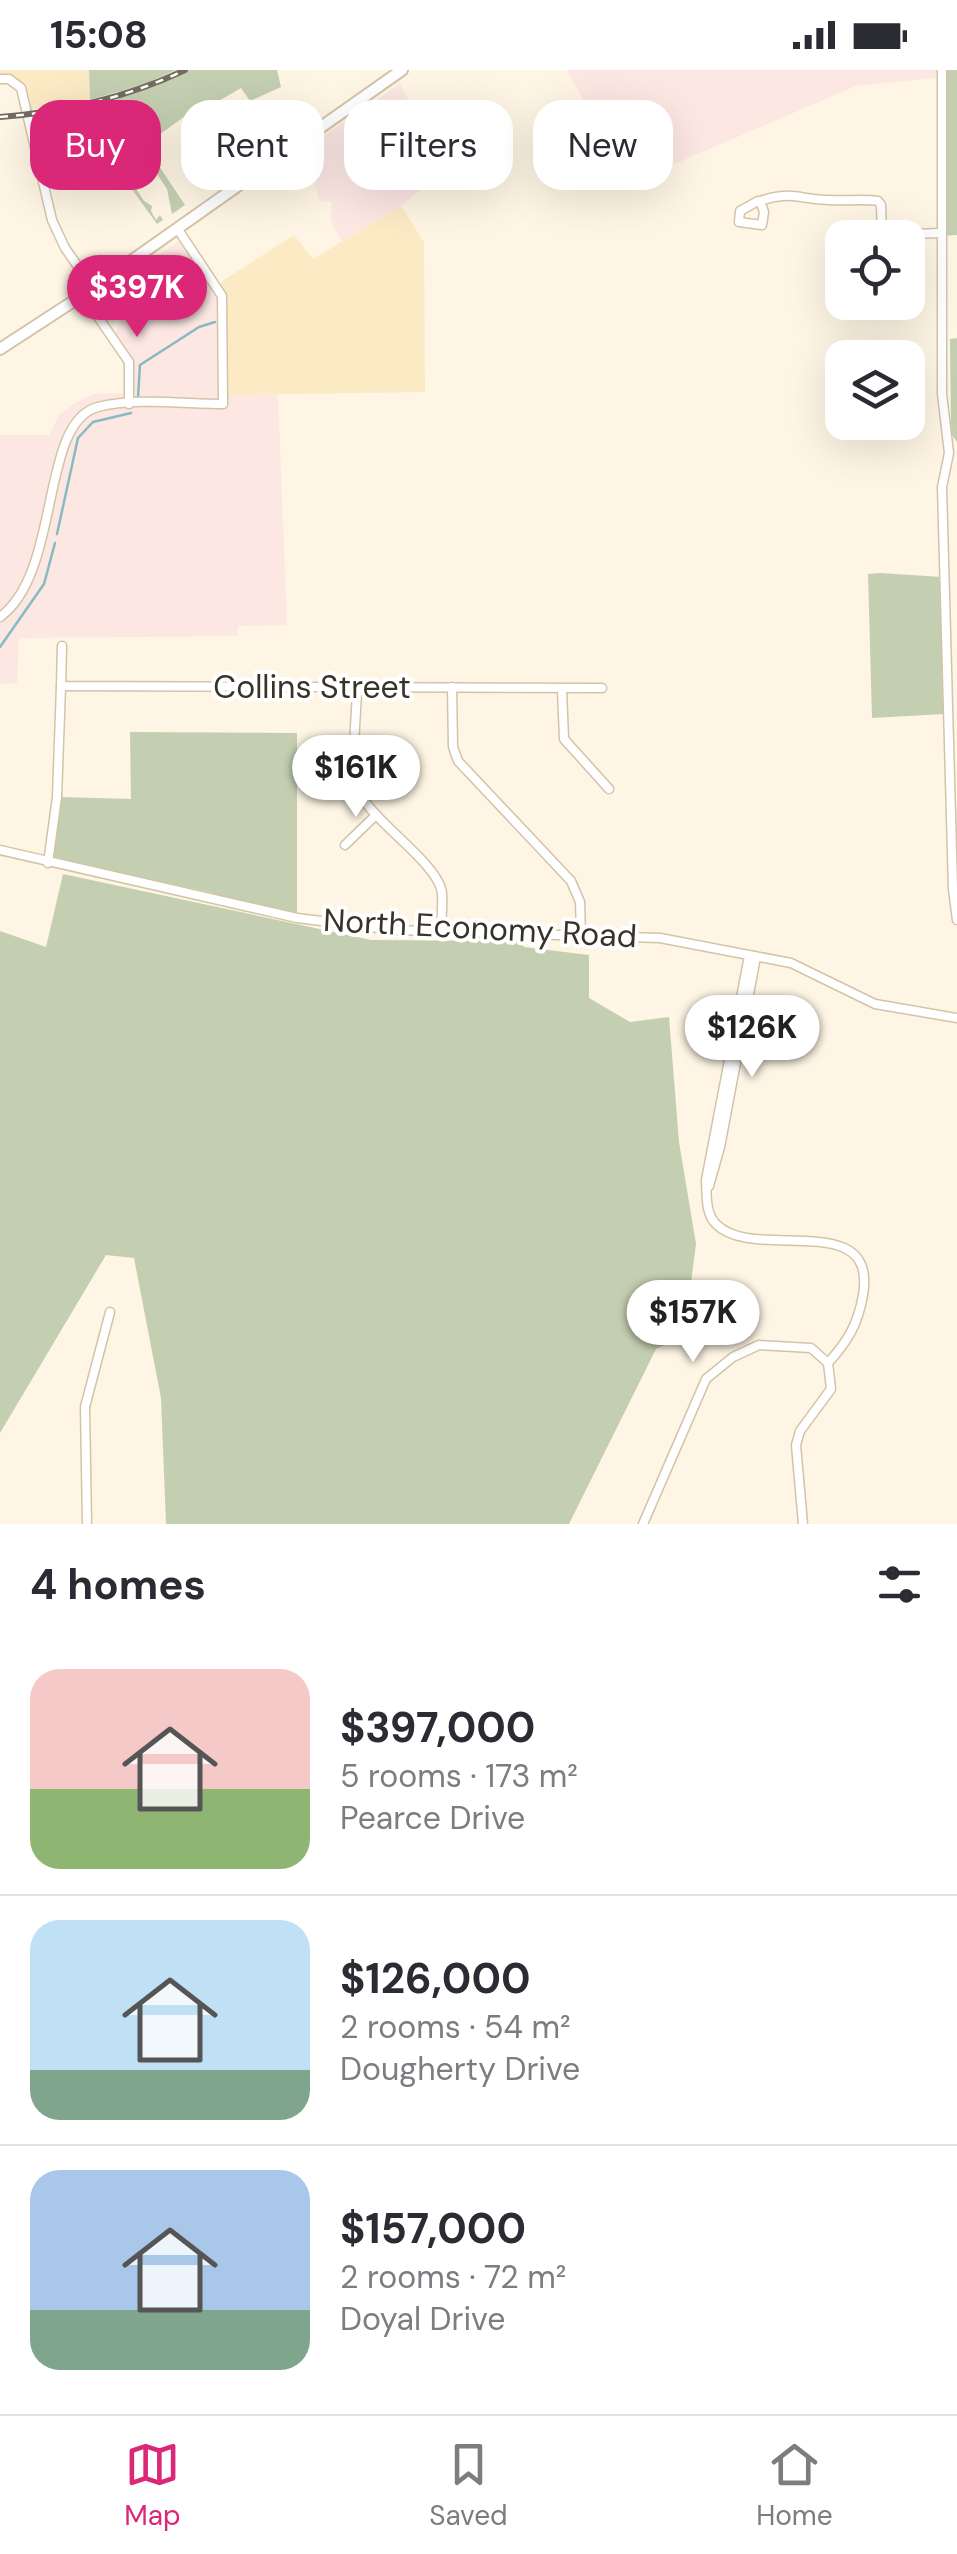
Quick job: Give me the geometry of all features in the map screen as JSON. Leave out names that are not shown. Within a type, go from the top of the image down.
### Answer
[{"type":"main road","points":[[0,349],[402,70]]},
{"type":"street","points":[[942,70],[942,394],[948,452],[942,487],[952,689],[957,920]]},
{"type":"street","points":[[0,79],[9,79],[21,88],[52,220],[129,362],[130,404]]},
{"type":"street","points":[[760,201],[799,194],[828,200],[874,200],[881,205],[882,236],[941,234]]},
{"type":"street","points":[[0,617],[20,597],[34,570],[71,426],[99,406],[223,404],[222,296],[177,228]]},
{"type":"street","points":[[48,862],[57,797],[62,646]]},
{"type":"street","name":"Collins Street","points":[[61,686],[602,688]]},
{"type":"street","points":[[452,687],[452,747],[458,761],[571,882],[580,902],[581,934]]},
{"type":"street","points":[[358,688],[356,783],[376,816],[436,878],[442,893],[441,932]]},
{"type":"street","points":[[562,689],[564,739],[609,789]]},
{"type":"street","points":[[344,844],[376,816]]},
{"type":"street","name":"North Economy Road","points":[[0,850],[297,918],[441,932],[660,938],[791,963],[875,1004],[956,1015]]},
{"type":"street","points":[[753,956],[716,1165],[706,1190],[713,1222],[736,1236],[839,1246],[852,1252],[864,1268],[859,1317],[848,1340],[828,1362]]},
{"type":"street","points":[[87,1524],[85,1407],[110,1312]]},
{"type":"street","points":[[644,1524],[706,1378],[734,1357],[759,1346],[811,1348],[828,1362],[831,1389],[800,1431],[796,1445],[803,1524]]},
{"type":"shaded area","points":[[0,70],[89,70],[90,100],[30,100],[27,110],[21,88],[0,79]]},
{"type":"shaded area","points":[[567,70],[942,70],[942,77],[856,86],[673,165],[673,100],[583,100]]},
{"type":"shaded area","points":[[400,84],[408,100],[377,100]]},
{"type":"shaded area","points":[[344,122],[344,190],[419,191],[342,241],[331,223],[331,202],[320,201],[317,190],[324,190],[324,136]]},
{"type":"shaded area","points":[[401,206],[424,242],[425,392],[223,395],[221,282],[294,235],[313,259]]},
{"type":"shaded area","points":[[179,241],[217,294],[219,395],[278,394],[287,625],[238,626],[238,636],[19,638],[17,683],[0,684],[0,435],[50,435],[58,416],[75,403],[94,394],[130,393],[130,372],[114,339],[123,309],[111,289]]},
{"type":"green space","points":[[89,70],[176,70],[145,84],[90,100]]},
{"type":"green space","points":[[190,70],[277,70],[281,87],[252,100],[241,88],[220,100],[181,100],[181,119],[161,133],[161,100],[115,100]]},
{"type":"green space","points":[[942,70],[957,70],[957,235],[941,236]]},
{"type":"green space","points":[[161,169],[185,205],[172,214],[161,180]]},
{"type":"green space","points":[[132,190],[152,206],[156,220],[160,215],[163,220],[157,224]]},
{"type":"green space","points":[[957,338],[957,442],[951,423],[950,339]]},
{"type":"green space","points":[[868,574],[942,577],[944,714],[872,718]]},
{"type":"green space","points":[[130,732],[297,733],[297,918],[213,900],[213,893],[54,859],[60,797],[131,799]]},
{"type":"green space","points":[[63,874],[371,940],[520,941],[524,947],[589,955],[589,998],[630,1022],[669,1017],[679,1142],[696,1244],[684,1336],[656,1349],[569,1524],[166,1524],[161,1398],[134,1258],[106,1255],[0,1433],[0,931],[46,947]]},
{"type":"waterway","points":[[138,397],[140,365],[199,327],[215,322]]},
{"type":"waterway","points":[[57,534],[78,438],[93,422],[131,413]]},
{"type":"waterway","points":[[0,647],[44,584],[55,543]]},
{"type":"railway","points":[[0,117],[94,102],[185,70]]}]
